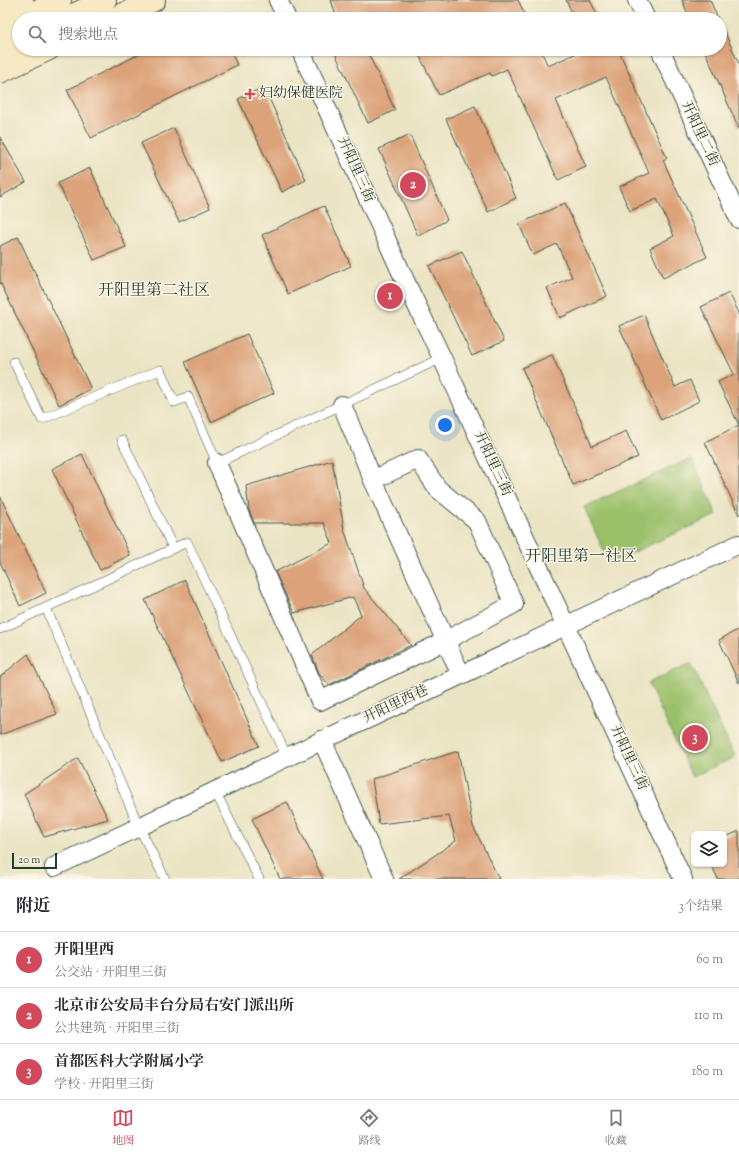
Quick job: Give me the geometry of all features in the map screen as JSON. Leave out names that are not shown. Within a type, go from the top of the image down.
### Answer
[{"type":"main road","points":[[0,10],[22,0]]},
{"type":"main road","points":[[34,12],[60,0]]},
{"type":"main road","points":[[80,12],[105,0]]},
{"type":"main road","points":[[128,12],[154,0]]},
{"type":"main road","points":[[0,28],[12,22]]},
{"type":"main road","points":[[0,50],[12,44]]},
{"type":"main road","points":[[0,72],[34,56]]},
{"type":"street","points":[[278,0],[284,12]]},
{"type":"street","points":[[637,0],[643,12]]},
{"type":"street","name":"开阳里三街","points":[[303,56],[408,287],[684,879]]},
{"type":"street","name":"开阳里二街","points":[[663,56],[739,218]]},
{"type":"street","points":[[342,405],[373,480],[461,675]]},
{"type":"street","points":[[217,463],[320,701],[445,641],[514,604],[477,521],[438,489],[418,459],[373,480]]},
{"type":"street","name":"开阳里西巷","points":[[54,868],[739,544]]},
{"type":"street","points":[[322,740],[384,879]]},
{"type":"lane","points":[[14,362],[42,419],[160,370],[174,402],[188,397],[217,463],[442,358]]},
{"type":"lane","points":[[122,440],[173,548]]},
{"type":"lane","points":[[0,629],[187,542],[287,757]]},
{"type":"lane","points":[[46,608],[139,827],[165,879]]},
{"type":"lane","points":[[215,791],[259,879]]},
{"type":"green space","points":[[692,458],[717,515],[609,563],[584,507]]},
{"type":"green space","points":[[691,663],[735,757],[692,777],[648,683]]},
{"type":"building","points":[[331,0],[518,0],[524,12],[335,12]]},
{"type":"building","points":[[566,0],[590,0],[596,12],[572,12]]},
{"type":"building","points":[[682,0],[710,0],[715,12],[687,12]]},
{"type":"building","points":[[727,37],[739,64],[739,129],[707,56],[727,56]]},
{"type":"building","points":[[136,56],[233,56],[237,65],[91,138],[67,90]]},
{"type":"building","points":[[336,56],[369,56],[395,110],[368,123]]},
{"type":"building","points":[[420,56],[543,56],[548,66],[570,56],[621,56],[667,158],[663,160],[707,257],[663,278],[650,248],[674,236],[657,199],[630,211],[619,187],[649,173],[606,77],[556,100],[586,167],[558,180],[507,69],[492,76],[490,73],[439,95]]},
{"type":"building","points":[[264,87],[306,180],[282,192],[238,99]]},
{"type":"building","points":[[475,106],[516,198],[488,212],[446,119]]},
{"type":"building","points":[[174,128],[210,208],[179,222],[141,143]]},
{"type":"building","points":[[410,135],[447,220],[418,236],[379,149]]},
{"type":"building","points":[[0,137],[26,182],[0,197]]},
{"type":"building","points":[[90,168],[126,247],[94,260],[58,183]]},
{"type":"building","points":[[565,203],[607,296],[560,318],[547,288],[572,277],[557,244],[533,255],[519,224]]},
{"type":"building","points":[[324,206],[351,266],[288,294],[262,235]]},
{"type":"building","points":[[18,237],[91,389],[59,405],[0,282],[0,246]]},
{"type":"building","points":[[462,251],[504,341],[472,356],[429,266]]},
{"type":"building","points":[[729,293],[739,313],[739,425],[718,382],[734,374],[701,307]]},
{"type":"building","points":[[644,315],[675,387],[690,380],[699,401],[661,420],[619,326]]},
{"type":"building","points":[[247,334],[274,393],[211,422],[185,362]]},
{"type":"building","points":[[552,355],[592,446],[626,431],[638,457],[573,485],[522,368]]},
{"type":"building","points":[[739,425],[739,515],[705,442]]},
{"type":"building","points":[[82,454],[130,555],[100,570],[52,469]]},
{"type":"building","points":[[332,460],[344,529],[364,588],[411,645],[329,685],[319,673],[312,655],[361,615],[353,597],[294,613],[275,572],[332,543],[324,523],[254,523],[249,510],[246,486]]},
{"type":"building","points":[[0,496],[46,593],[20,606],[0,562]]},
{"type":"building","points":[[185,580],[259,746],[222,762],[145,600]]},
{"type":"building","points":[[739,629],[739,683],[719,640]]},
{"type":"building","points":[[28,654],[57,714],[0,735],[0,677]]},
{"type":"building","points":[[458,751],[473,826],[499,879],[399,879],[456,841],[449,816],[379,824],[372,779]]},
{"type":"building","points":[[78,758],[108,819],[44,837],[24,794]]},
{"type":"building","points":[[287,802],[323,879],[280,879],[252,819]]},
{"type":"building","points":[[739,831],[739,879],[718,879],[712,867],[727,867],[727,837]]},
{"type":"place","name":"妇幼保健医院","points":[[250,94]]},
{"type":"place","name":"北京市公安局丰台分局右安门派出所","points":[[413,185]]},
{"type":"place","name":"开阳里西","points":[[390,296]]},
{"type":"place","name":"首都医科大学附属小学","points":[[695,738]]},
{"type":"district","name":"开阳里第二社区","points":[[154,291]]},
{"type":"district","name":"开阳里第一社区","points":[[581,557]]}]
